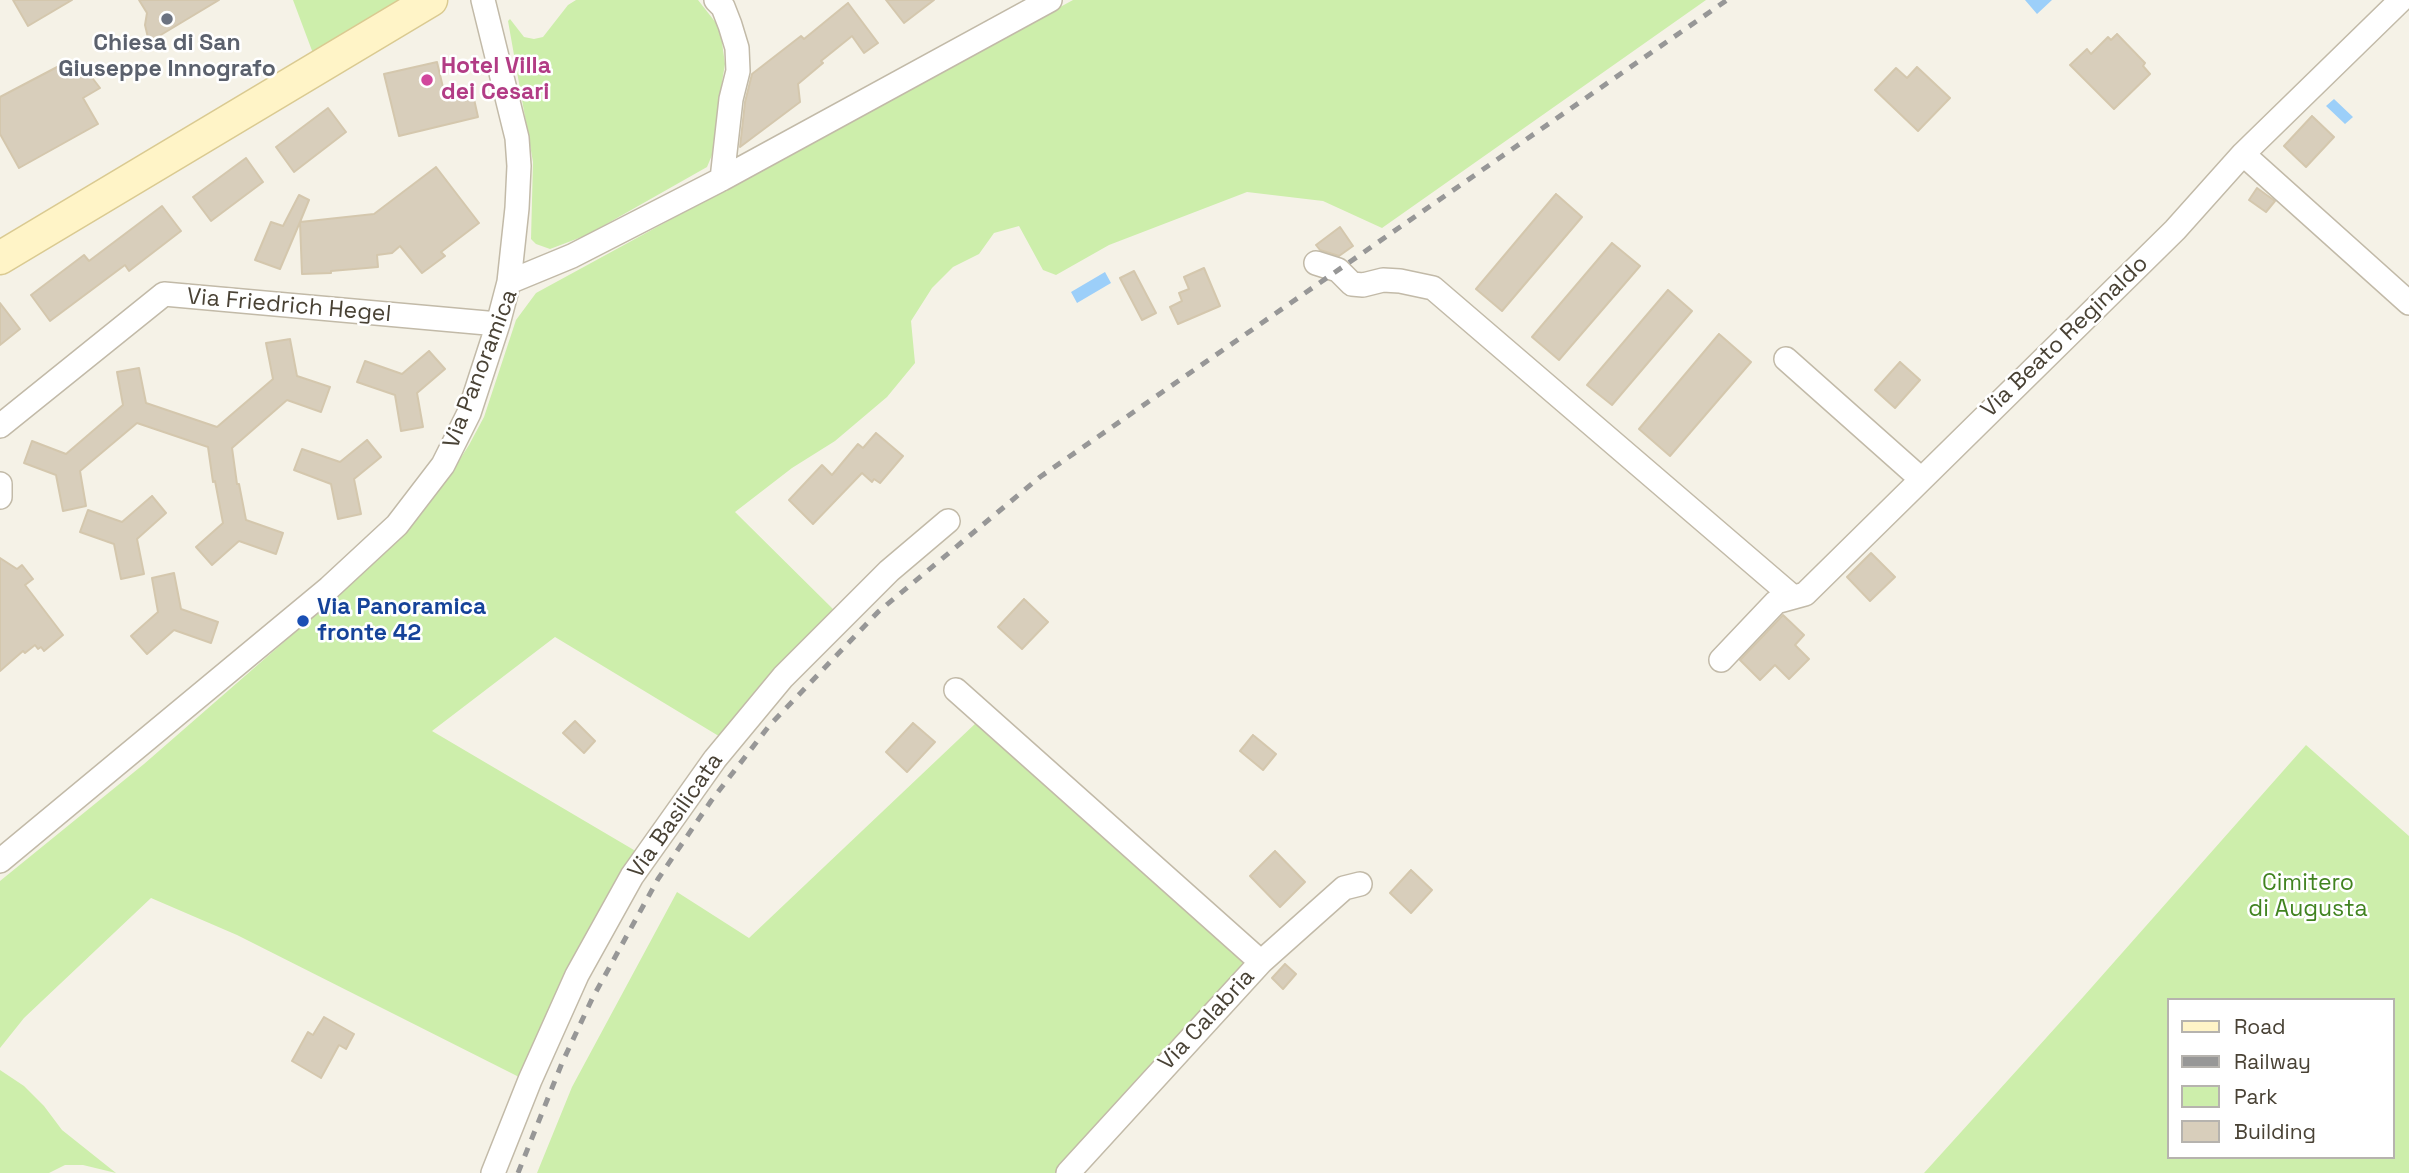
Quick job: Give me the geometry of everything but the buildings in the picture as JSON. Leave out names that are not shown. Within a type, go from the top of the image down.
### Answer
[{"type":"main road","points":[[0,258],[431,0]]},
{"type":"street","points":[[483,0],[517,138],[517,208],[509,282]]},
{"type":"street","points":[[716,0],[723,7],[730,25],[737,48],[738,71],[731,99],[722,178]]},
{"type":"street","name":"Via Panoramica","points":[[0,862],[318,597],[397,525],[443,465],[469,413],[509,282],[572,256],[722,178],[1050,0]]},
{"type":"street","name":"Via Beato Reginaldo","points":[[1721,660],[1776,602],[1805,594],[2175,230],[2243,153],[2401,0]]},
{"type":"street","points":[[2243,153],[2409,303]]},
{"type":"street","points":[[1316,263],[1338,270],[1352,284],[1363,285],[1383,280],[1433,288],[1793,597]]},
{"type":"street","name":"Via Friedrich Hegel","points":[[0,426],[164,294],[498,324]]},
{"type":"street","points":[[1786,359],[1921,479]]},
{"type":"street","points":[[0,484],[0,497]]},
{"type":"street","name":"Via Basilicata","points":[[494,1173],[530,1080],[577,975],[632,876],[715,759],[783,677],[889,571],[948,521]]},
{"type":"street","points":[[956,690],[1261,962]]},
{"type":"street","name":"Via Calabria","points":[[1068,1173],[1261,962],[1345,888],[1360,884]]},
{"type":"green space","points":[[293,0],[404,0],[314,56]]},
{"type":"green space","points":[[576,0],[698,0],[720,28],[725,64],[715,148],[707,167],[587,235],[550,249],[531,239],[533,162],[508,21],[510,19],[524,37],[543,37],[568,5]]},
{"type":"green space","points":[[1073,0],[1706,0],[1382,228],[1323,201],[1247,192],[1109,245],[1056,275],[1043,270],[1019,226],[994,233],[979,254],[953,267],[932,288],[911,321],[915,363],[887,397],[835,441],[792,468],[735,512],[837,613],[722,738],[555,637],[432,731],[639,853],[523,1079],[237,935],[151,898],[24,1018],[0,1048],[0,881],[144,764],[331,601],[394,544],[419,517],[446,481],[484,417],[516,320],[536,293]]},
{"type":"green space","points":[[977,722],[1246,962],[1061,1173],[537,1173],[572,1087],[677,892],[749,938]]},
{"type":"green space","name":"Cimitero di Augusta","points":[[2306,745],[2409,836],[2409,1173],[1924,1173]]},
{"type":"green space","points":[[0,1070],[24,1086],[62,1130],[116,1173],[83,1165],[65,1165],[49,1173],[0,1173]]},
{"type":"water","points":[[2025,0],[2052,0],[2037,14]]},
{"type":"water","points":[[2334,99],[2353,117],[2345,124],[2326,106]]},
{"type":"water","points":[[1105,272],[1111,283],[1077,303],[1071,292]]},
{"type":"railway","points":[[518,1173],[562,1063],[592,999],[658,879],[711,801],[769,726],[878,612],[1040,477],[1727,0]]},
{"type":"place","name":"Chiesa di San Giuseppe Innografo","points":[[167,19]]},
{"type":"place","name":"Hotel Villa dei Cesari","points":[[427,80]]},
{"type":"place","name":"Via Panoramica fronte 42","points":[[303,621]]}]
